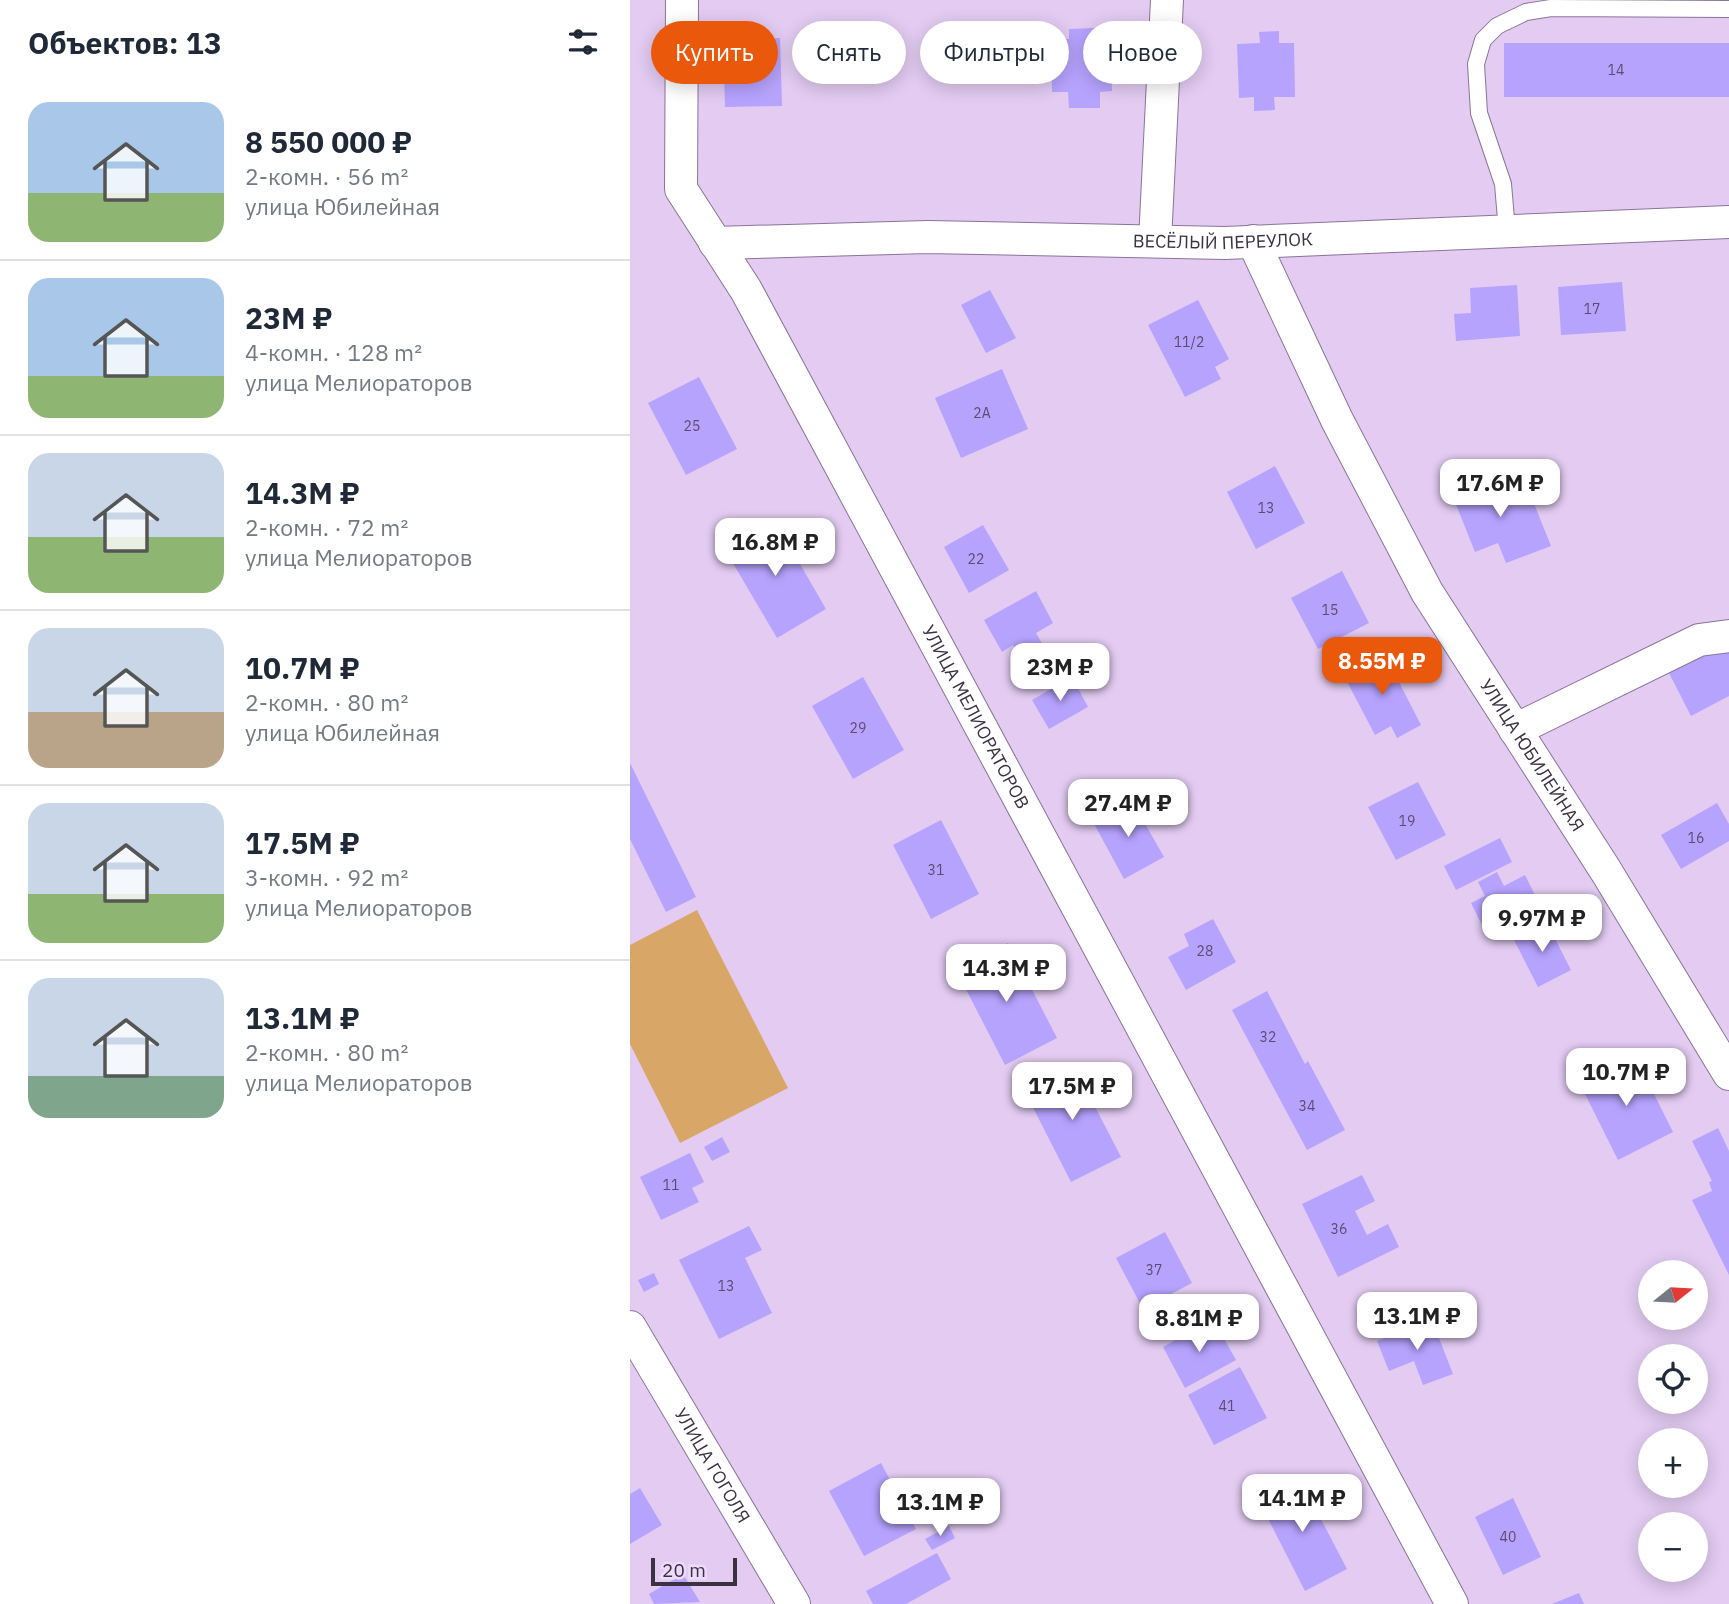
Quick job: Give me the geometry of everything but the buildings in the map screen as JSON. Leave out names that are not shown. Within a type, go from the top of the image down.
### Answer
[{"type":"street","name":"УЛИЦА МЕЛИОРАТОРОВ","points":[[682,0],[681,189],[766,327],[1452,1604]]},
{"type":"street","points":[[1155,241],[1167,0]]},
{"type":"street","name":"ВЕСЁЛЫЙ ПЕРЕУЛОК","points":[[715,243],[928,237],[1253,242],[1729,222]]},
{"type":"street","name":"УЛИЦА ЮБИЛЕЙНАЯ","points":[[1253,242],[1337,419],[1427,592],[1606,871],[1729,1074]]},
{"type":"street","points":[[1515,730],[1699,640],[1729,636]]},
{"type":"street","name":"УЛИЦА ГОГОЛЯ","points":[[630,1327],[794,1604]]},
{"type":"lane","points":[[1507,231],[1503,184],[1479,114],[1476,64],[1483,40],[1497,26],[1551,4],[1729,9]]},
{"type":"shaded area","points":[[697,910],[788,1088],[680,1143],[630,1044],[630,945]]}]
